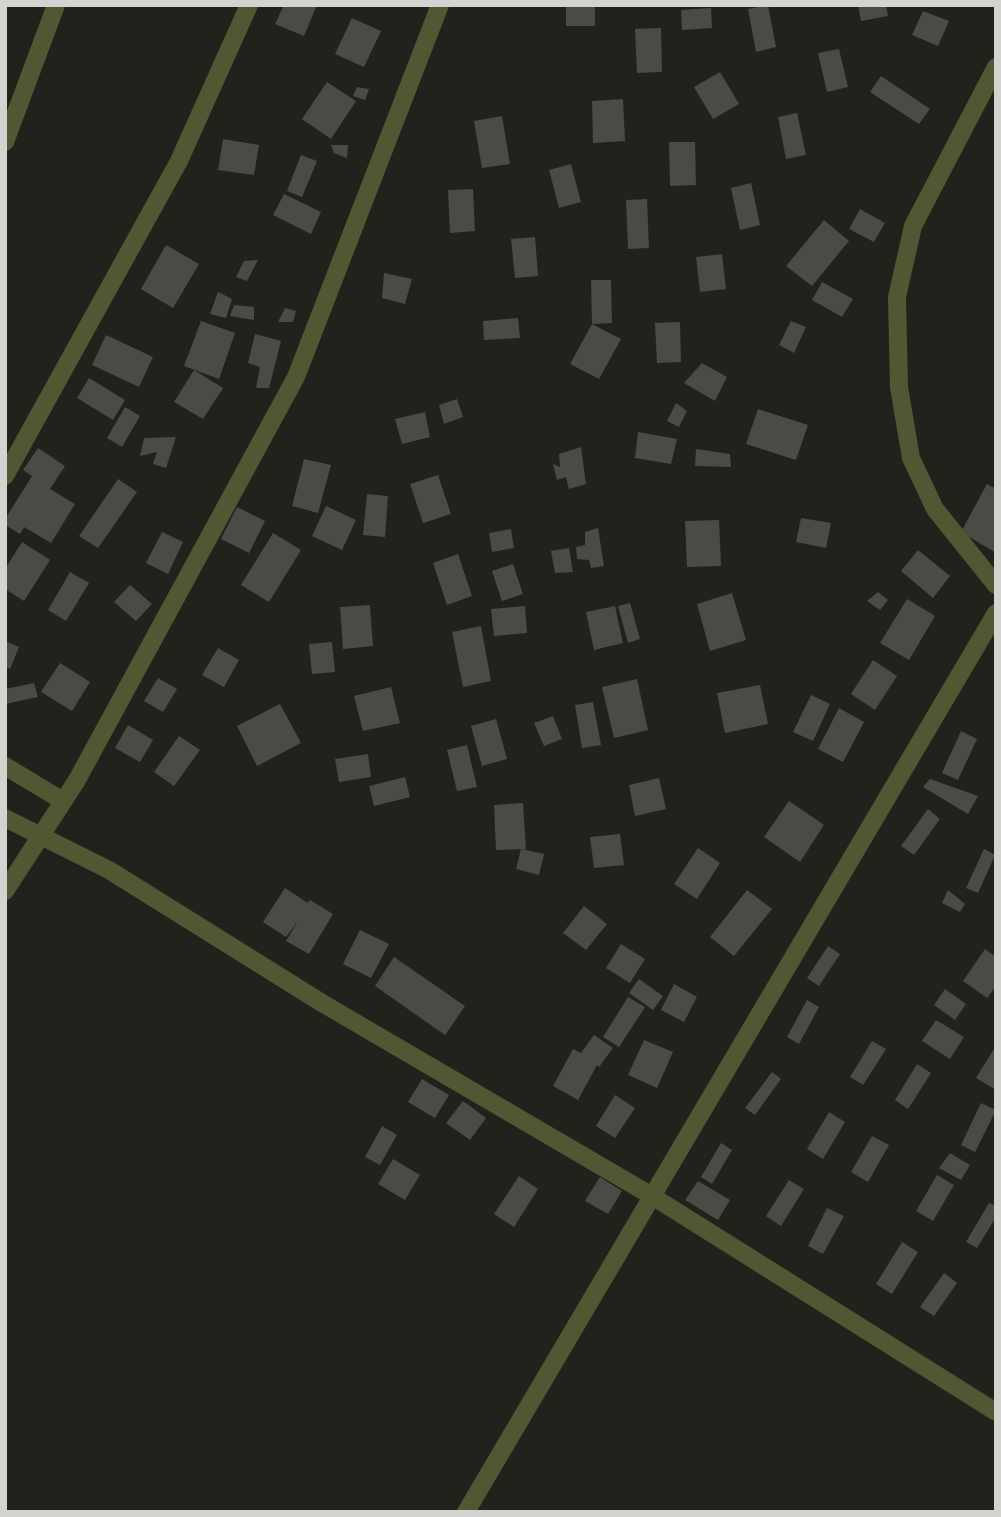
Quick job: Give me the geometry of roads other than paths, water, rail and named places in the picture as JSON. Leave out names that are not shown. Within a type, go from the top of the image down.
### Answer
[{"type":"street","points":[[5,142],[57,5]]},
{"type":"street","points":[[5,475],[179,161],[249,5]]},
{"type":"street","points":[[5,891],[77,780],[296,377],[440,5]]},
{"type":"street","points":[[996,67],[913,226],[897,297],[900,387],[911,458],[935,509],[996,585]]},
{"type":"street","points":[[466,1512],[996,613]]},
{"type":"street","points":[[5,766],[63,801]]},
{"type":"street","points":[[5,818],[109,870],[322,1003],[652,1196],[890,1348],[996,1412]]}]
